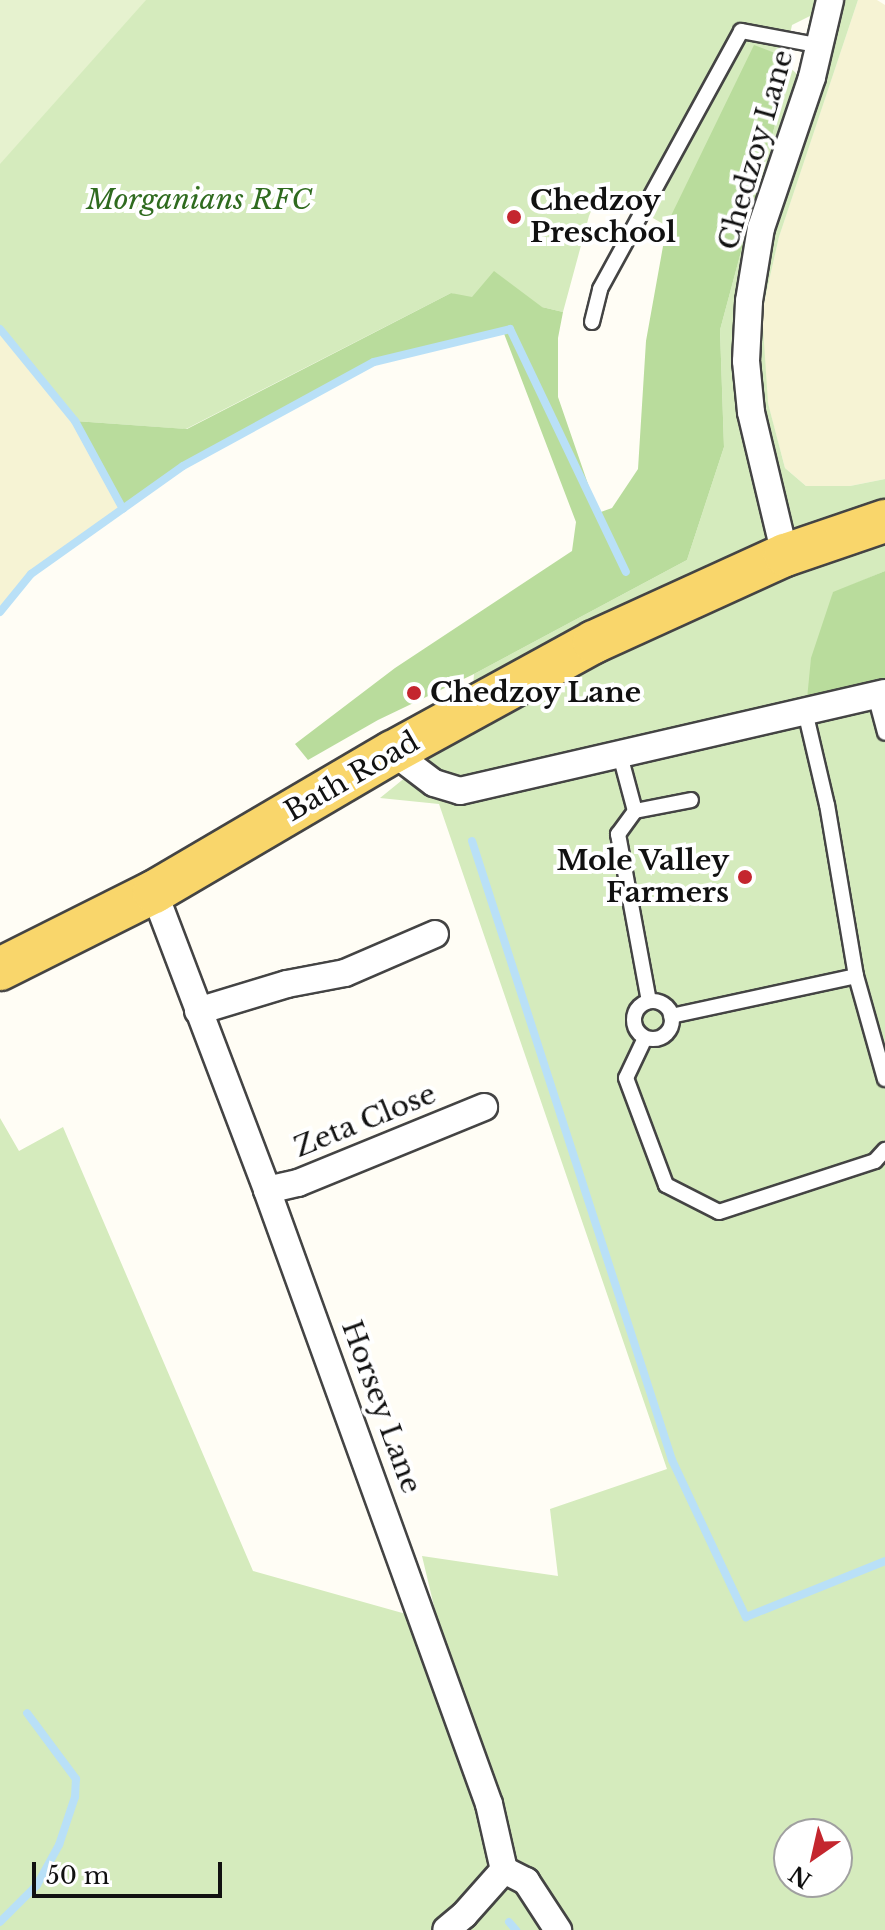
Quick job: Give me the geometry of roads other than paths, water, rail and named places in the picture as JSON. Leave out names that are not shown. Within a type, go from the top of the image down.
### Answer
[{"type":"main road","name":"Bath Road","points":[[0,969],[154,892],[393,752],[594,642],[785,555],[885,521]]},
{"type":"street","name":"Chedzoy Lane","points":[[785,555],[751,412],[746,361],[749,301],[761,228],[821,46],[830,0]]},
{"type":"street","points":[[393,752],[434,783],[460,791],[880,694]]},
{"type":"street","name":"Horsey Lane","points":[[154,892],[267,1190],[489,1804],[504,1870]]},
{"type":"street","points":[[198,1011],[284,974],[345,973],[435,934]]},
{"type":"street","name":"Zeta Close","points":[[267,1190],[298,1183],[484,1107]]},
{"type":"street","points":[[446,1930],[464,1915],[504,1870],[526,1881],[558,1930]]},
{"type":"lane","points":[[592,322],[600,289],[741,31],[821,46]]},
{"type":"lane","points":[[880,694],[885,733]]},
{"type":"lane","points":[[805,711],[827,805],[856,976],[885,1079]]},
{"type":"lane","points":[[620,755],[635,811]]},
{"type":"lane","points":[[649,1001],[618,834],[635,811],[691,800]]},
{"type":"lane","points":[[671,1016],[856,976]]},
{"type":"lane","points":[[649,1001],[659,1002],[671,1016],[671,1026],[665,1034],[655,1039],[645,1038],[634,1023],[635,1013],[649,1001]]},
{"type":"lane","points":[[645,1038],[626,1078],[666,1185],[719,1212],[875,1161],[885,1150]]},
{"type":"waterway","points":[[0,329],[75,421],[123,509]]},
{"type":"waterway","points":[[0,612],[31,574],[183,466],[374,362],[510,329],[626,572]]},
{"type":"waterway","points":[[472,841],[672,1460],[746,1617],[885,1561]]},
{"type":"waterway","points":[[0,1922],[37,1885],[59,1845],[75,1797],[76,1779],[27,1713]]},
{"type":"waterway","points":[[509,1922],[516,1930]]},
{"type":"place","name":"Chedzoy Preschool","points":[[514,217]]},
{"type":"place","name":"Chedzoy Lane","points":[[414,693]]},
{"type":"place","name":"Mole Valley Farmers","points":[[745,877]]},
{"type":"park label","name":"Morganians RFC","points":[[199,200]]}]
